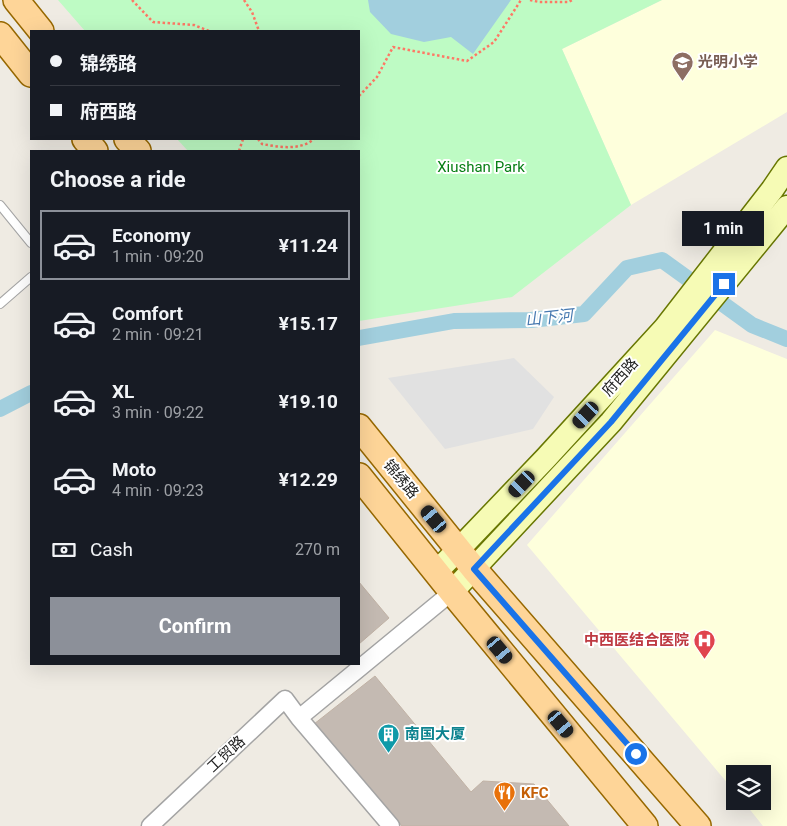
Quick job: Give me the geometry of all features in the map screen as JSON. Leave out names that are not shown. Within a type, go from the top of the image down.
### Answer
[{"type":"main road","points":[[16,0],[40,30]]},
{"type":"main road","points":[[0,35],[30,73]]},
{"type":"main road","points":[[86,140],[94,150]]},
{"type":"main road","points":[[129,140],[137,150]]},
{"type":"main road","name":"锦绣路","points":[[360,428],[467,559],[698,826]]},
{"type":"main road","name":"锦绣路","points":[[360,477],[645,826]]},
{"type":"street","name":"府西路","points":[[436,572],[467,559],[611,422],[684,318],[726,265],[787,168]]},
{"type":"street","name":"府西路","points":[[726,265],[787,207]]},
{"type":"street","name":"府西路","points":[[452,592],[467,559]]},
{"type":"street","points":[[391,826],[299,718],[452,592]]},
{"type":"street","name":"工贸路","points":[[150,826],[285,699],[299,718]]},
{"type":"lane","points":[[0,205],[30,242]]},
{"type":"lane","points":[[0,304],[30,277]]},
{"type":"path","points":[[132,0],[153,22],[194,25],[206,30]]},
{"type":"path","points":[[244,0],[252,12],[259,30]]},
{"type":"path","points":[[360,95],[377,77],[393,46],[467,61],[494,42],[521,0]]},
{"type":"path","points":[[530,0],[539,2],[569,2],[572,0]]},
{"type":"path","points":[[259,140],[262,144],[285,148],[308,144],[313,140]]},
{"type":"shaded area","name":"光明小学","points":[[662,0],[787,0],[787,112],[631,205],[562,49]]},
{"type":"shaded area","name":"中西医结合医院","points":[[715,330],[787,359],[787,826],[763,826],[750,810],[771,810],[771,765],[726,765],[726,781],[527,545]]},
{"type":"shaded area","points":[[514,358],[554,397],[533,429],[445,449],[388,378]]},
{"type":"green space","name":"Xiushan Park","points":[[58,0],[662,0],[562,49],[631,205],[512,297],[360,321],[360,150],[187,150],[178,140],[360,140],[360,30],[84,30]]},
{"type":"water","points":[[368,0],[511,0],[473,54],[451,37],[424,42],[391,34],[370,12]]},
{"type":"building","points":[[360,583],[389,618],[360,643]]},
{"type":"building","name":"南国大厦","points":[[375,676],[471,792],[483,781],[534,784],[569,826],[402,826],[314,724]]},
{"type":"waterway","name":"山下河","points":[[360,338],[454,321],[531,320],[584,314],[627,268],[662,260],[752,325],[787,339]]},
{"type":"waterway","name":"山下河","points":[[0,409],[30,394]]},
{"type":"place","name":"光明小学","points":[[682,81]]},
{"type":"place","name":"中西医结合医院","points":[[705,659]]},
{"type":"place","name":"南国大厦","points":[[389,753]]},
{"type":"place","name":"KFC","points":[[505,812]]},
{"type":"route","points":[[636,754],[474,569],[611,422],[724,284]]}]
